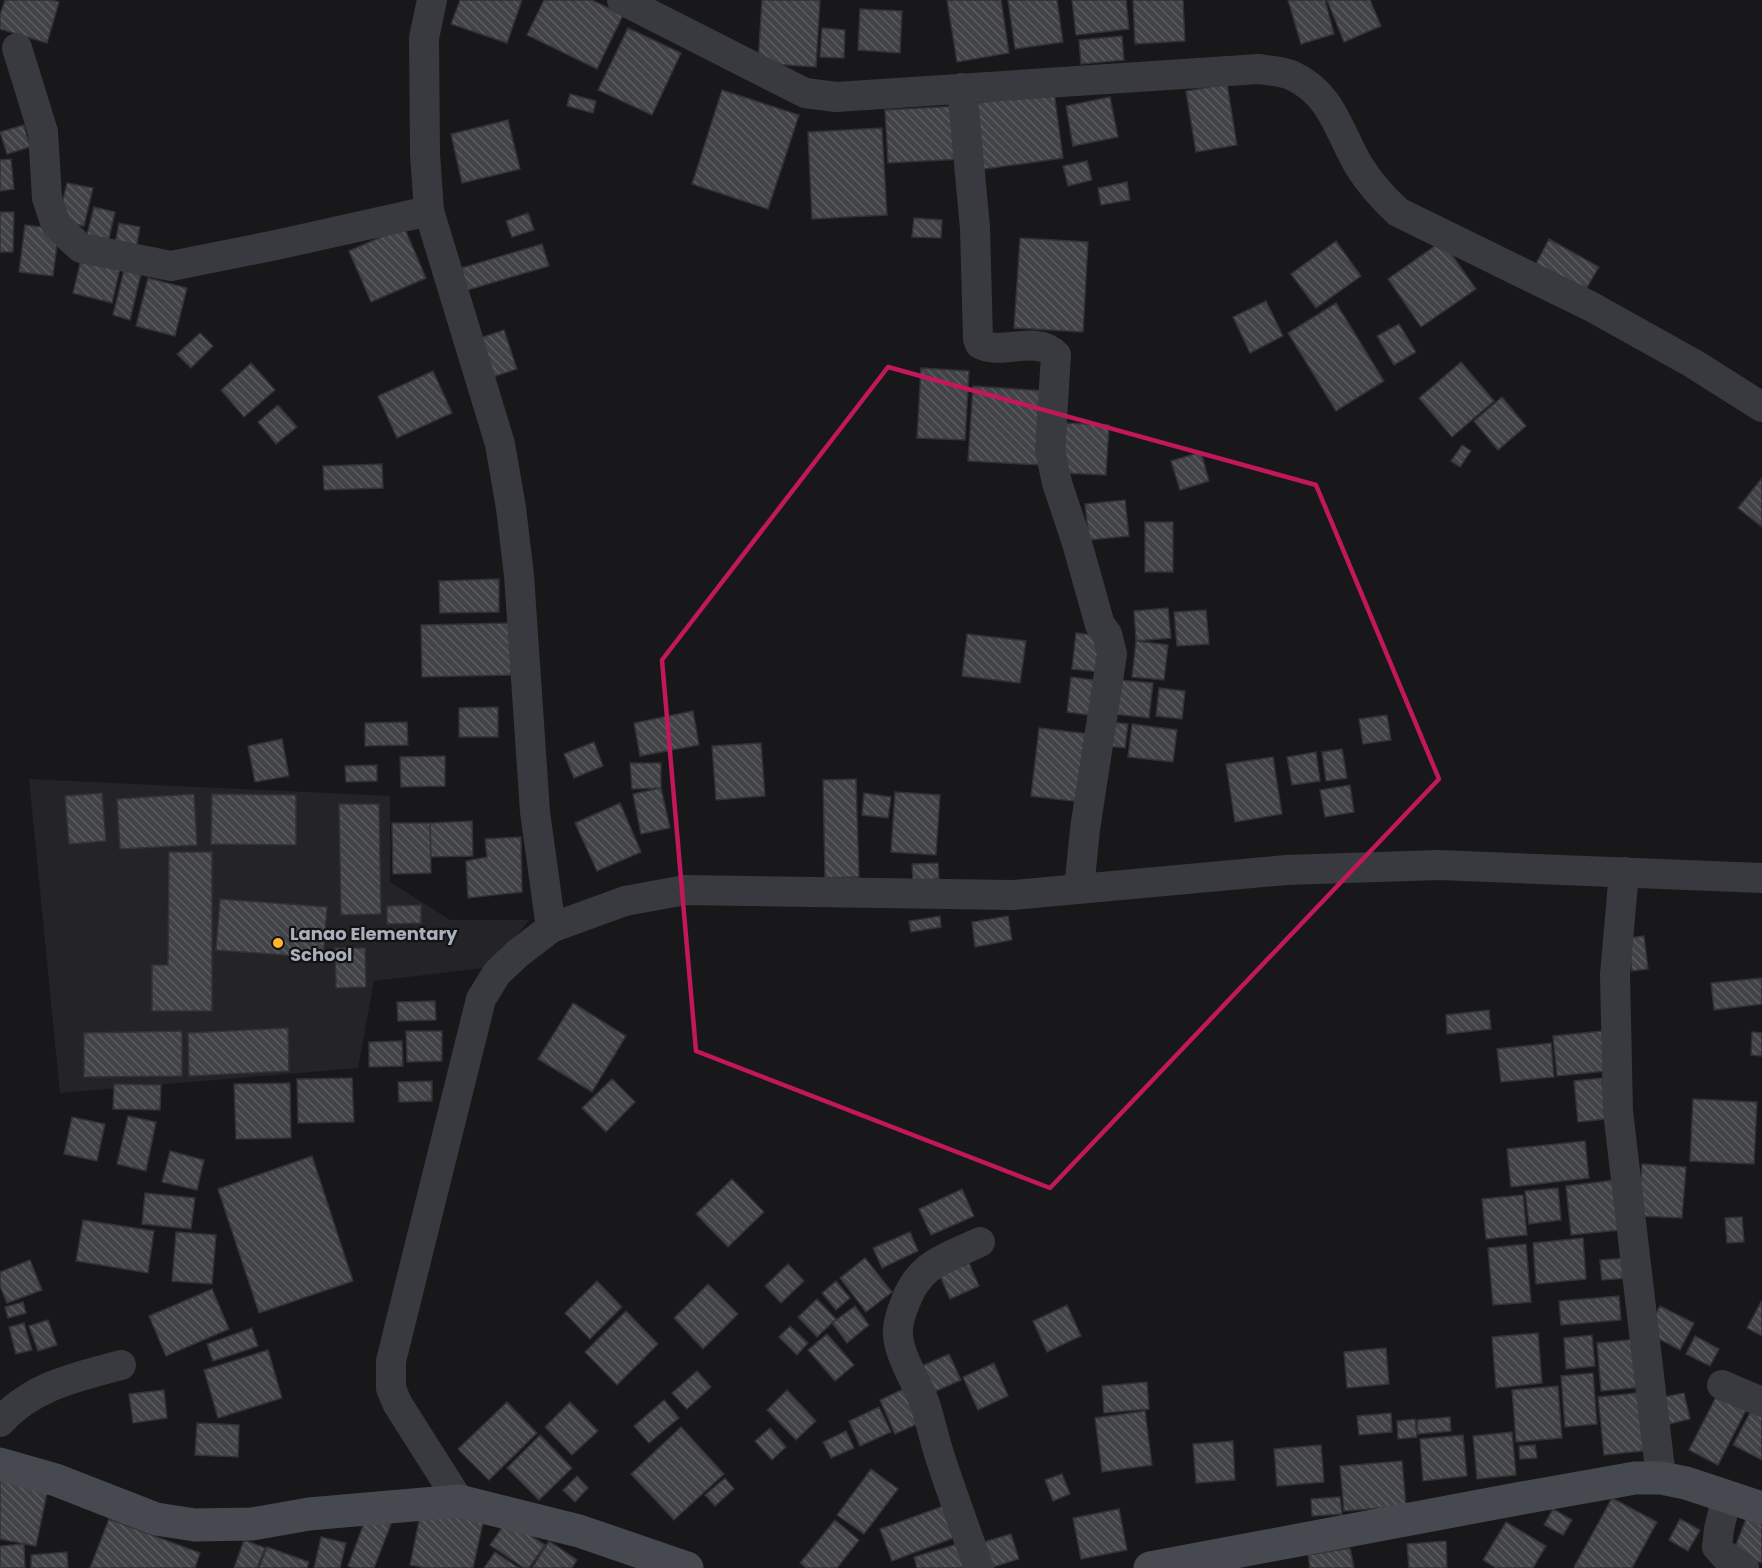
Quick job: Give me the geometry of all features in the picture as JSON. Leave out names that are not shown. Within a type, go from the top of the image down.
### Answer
[{"type":"street","points":[[432,0],[424,38],[425,154],[429,211],[500,444],[511,508],[519,575],[535,812],[550,928]]},
{"type":"street","points":[[622,0],[805,93],[836,97],[1259,69],[1290,75],[1318,93],[1339,122],[1359,166],[1380,196],[1398,212],[1592,307],[1694,364],[1762,406]]},
{"type":"street","points":[[17,48],[43,132],[47,198],[56,225],[81,248],[171,266],[276,246],[429,211]]},
{"type":"street","points":[[962,88],[975,228],[978,339],[980,344],[990,348],[1023,345],[1042,347],[1056,355],[1050,450],[1057,483],[1100,625],[1107,634],[1112,654],[1085,829],[1079,889]]},
{"type":"street","points":[[459,1501],[397,1403],[391,1388],[391,1361],[480,999],[497,973],[550,928],[625,901],[685,890],[1013,895],[1286,870],[1439,865],[1762,878]]},
{"type":"street","points":[[1624,872],[1615,975],[1618,1111],[1661,1478]]},
{"type":"street","points":[[979,1568],[940,1459],[925,1405],[898,1335],[900,1317],[913,1284],[921,1273],[980,1242]]},
{"type":"street","points":[[0,1422],[20,1402],[35,1393],[59,1383],[121,1365]]},
{"type":"street","points":[[1722,1385],[1762,1402]]},
{"type":"street","points":[[0,1464],[56,1480],[156,1519],[195,1525],[252,1524],[309,1514],[459,1501],[579,1531],[687,1568]]},
{"type":"street","points":[[1150,1568],[1581,1487],[1635,1479],[1661,1478],[1762,1508]]},
{"type":"street","points":[[1727,1496],[1717,1547],[1727,1558],[1744,1568]]},
{"type":"highlighted area","points":[[888,367],[1316,485],[1439,779],[1050,1188],[696,1051],[662,660]]},
{"type":"shaded area","name":"Lanao Elementary School","points":[[29,779],[390,796],[390,882],[450,920],[529,920],[492,967],[374,981],[358,1068],[60,1093]]},
{"type":"building","points":[[5,0],[59,2],[47,43],[0,29],[0,15]]},
{"type":"building","points":[[460,0],[522,0],[507,43],[451,24]]},
{"type":"building","points":[[544,0],[592,0],[623,15],[597,69],[527,35]]},
{"type":"building","points":[[762,0],[820,0],[816,67],[758,63]]},
{"type":"building","points":[[947,0],[1001,0],[1009,53],[957,62]]},
{"type":"building","points":[[1008,0],[1057,0],[1063,42],[1015,49]]},
{"type":"building","points":[[1072,0],[1126,0],[1129,29],[1076,35]]},
{"type":"building","points":[[1133,0],[1183,0],[1185,41],[1135,44]]},
{"type":"building","points":[[1288,0],[1325,0],[1334,34],[1301,44]]},
{"type":"building","points":[[1327,0],[1370,0],[1381,26],[1344,42]]},
{"type":"building","points":[[860,9],[902,11],[900,53],[858,50]]},
{"type":"building","points":[[628,28],[681,53],[652,115],[598,90]]},
{"type":"building","points":[[822,28],[845,30],[844,58],[820,57]]},
{"type":"building","points":[[1122,36],[1124,60],[1081,64],[1079,40]]},
{"type":"building","points":[[1227,84],[1237,145],[1196,152],[1186,91]]},
{"type":"building","points":[[722,90],[799,115],[768,209],[692,184]]},
{"type":"building","points":[[1054,92],[1063,158],[978,170],[969,104]]},
{"type":"building","points":[[570,94],[596,101],[593,113],[567,106]]},
{"type":"building","points":[[1110,97],[1118,137],[1073,146],[1066,106]]},
{"type":"building","points":[[959,106],[962,159],[888,163],[885,110]]},
{"type":"building","points":[[508,120],[520,169],[462,183],[451,134]]},
{"type":"building","points":[[24,125],[30,147],[7,154],[0,132]]},
{"type":"building","points":[[882,128],[887,215],[812,219],[808,132]]},
{"type":"building","points":[[11,159],[14,189],[0,191],[0,160]]},
{"type":"building","points":[[1087,161],[1092,180],[1068,186],[1063,166]]},
{"type":"building","points":[[1127,182],[1130,200],[1101,205],[1098,188]]},
{"type":"building","points":[[67,183],[93,188],[84,226],[58,220]]},
{"type":"building","points":[[94,207],[115,212],[106,251],[84,246]]},
{"type":"building","points":[[0,212],[14,212],[13,252],[0,252]]},
{"type":"building","points":[[528,213],[534,230],[512,237],[506,221]]},
{"type":"building","points":[[914,218],[942,220],[941,238],[912,237]]},
{"type":"building","points":[[119,223],[140,227],[135,254],[114,249]]},
{"type":"building","points":[[25,225],[59,229],[53,276],[19,272]]},
{"type":"building","points":[[404,227],[426,278],[371,302],[349,251]]},
{"type":"building","points":[[1020,238],[1088,242],[1083,332],[1014,328]]},
{"type":"building","points":[[1549,239],[1599,267],[1585,291],[1536,264]]},
{"type":"building","points":[[1336,241],[1361,276],[1316,308],[1291,274]]},
{"type":"building","points":[[1442,241],[1476,289],[1421,327],[1388,279]]},
{"type":"building","points":[[542,244],[549,266],[464,291],[458,269]]},
{"type":"building","points":[[83,251],[122,260],[112,303],[73,293]]},
{"type":"building","points":[[124,270],[141,274],[130,320],[113,315]]},
{"type":"building","points":[[148,278],[187,288],[175,336],[136,326]]},
{"type":"building","points":[[1266,301],[1283,336],[1250,353],[1233,317]]},
{"type":"building","points":[[1336,303],[1384,381],[1336,411],[1288,333]]},
{"type":"building","points":[[1399,324],[1416,352],[1394,365],[1377,336]]},
{"type":"building","points":[[504,330],[517,369],[490,378],[477,339]]},
{"type":"building","points":[[200,333],[213,346],[191,368],[177,354]]},
{"type":"building","points":[[1461,362],[1494,401],[1452,437],[1419,398]]},
{"type":"building","points":[[251,363],[275,390],[244,417],[221,390]]},
{"type":"building","points":[[921,368],[969,371],[965,440],[917,438]]},
{"type":"building","points":[[433,371],[452,413],[397,438],[378,396]]},
{"type":"building","points":[[973,386],[1045,391],[1041,465],[968,461]]},
{"type":"building","points":[[1502,397],[1526,426],[1498,450],[1474,421]]},
{"type":"building","points":[[278,405],[297,427],[276,444],[258,422]]},
{"type":"building","points":[[1066,423],[1109,425],[1106,475],[1063,473]]},
{"type":"building","points":[[1462,445],[1471,451],[1460,467],[1451,461]]},
{"type":"building","points":[[1201,452],[1209,481],[1180,490],[1171,461]]},
{"type":"building","points":[[382,464],[383,488],[324,490],[323,466]]},
{"type":"building","points":[[1762,478],[1762,527],[1738,508]]},
{"type":"building","points":[[1125,500],[1129,536],[1089,540],[1085,504]]},
{"type":"building","points":[[1145,522],[1173,522],[1173,572],[1145,572]]},
{"type":"building","points":[[499,579],[499,612],[440,613],[439,581]]},
{"type":"building","points":[[1168,608],[1171,638],[1136,641],[1134,611]]},
{"type":"building","points":[[1206,610],[1209,644],[1177,646],[1174,612]]},
{"type":"building","points":[[510,623],[511,675],[422,677],[421,625]]},
{"type":"building","points":[[1076,633],[1104,636],[1100,672],[1072,669]]},
{"type":"building","points":[[967,634],[1026,641],[1020,683],[962,676]]},
{"type":"building","points":[[1136,641],[1168,645],[1164,680],[1132,677]]},
{"type":"building","points":[[1071,677],[1100,681],[1096,716],[1067,712]]},
{"type":"building","points":[[1119,680],[1153,683],[1149,718],[1114,714]]},
{"type":"building","points":[[1159,688],[1185,691],[1182,719],[1156,716]]},
{"type":"building","points":[[498,707],[498,737],[459,737],[459,708]]},
{"type":"building","points":[[693,711],[699,745],[640,756],[634,723]]},
{"type":"building","points":[[1387,715],[1391,740],[1363,744],[1359,719]]},
{"type":"building","points":[[407,722],[408,745],[365,746],[365,723]]},
{"type":"building","points":[[1109,722],[1128,724],[1125,748],[1107,746]]},
{"type":"building","points":[[1132,724],[1177,730],[1173,762],[1128,757]]},
{"type":"building","points":[[1039,728],[1089,734],[1080,802],[1031,796]]},
{"type":"building","points":[[282,739],[289,776],[255,782],[248,746]]},
{"type":"building","points":[[594,742],[603,766],[574,778],[564,754]]},
{"type":"building","points":[[761,743],[765,796],[716,800],[712,746]]},
{"type":"building","points":[[1342,749],[1347,778],[1326,781],[1322,752]]},
{"type":"building","points":[[1316,752],[1320,781],[1292,785],[1287,757]]},
{"type":"building","points":[[445,756],[445,786],[401,787],[400,757]]},
{"type":"building","points":[[1273,757],[1282,814],[1235,822],[1226,764]]},
{"type":"building","points":[[630,763],[661,763],[661,788],[632,789]]},
{"type":"building","points":[[377,765],[377,781],[346,782],[345,766]]},
{"type":"building","points":[[856,779],[859,877],[825,878],[823,780]]},
{"type":"building","points":[[1350,785],[1354,812],[1325,817],[1320,790]]},
{"type":"building","points":[[661,788],[670,828],[641,834],[633,794]]},
{"type":"building","points":[[895,792],[940,795],[936,855],[891,852]]},
{"type":"building","points":[[102,793],[106,841],[69,844],[65,796]]},
{"type":"building","points":[[864,793],[891,797],[888,818],[862,815]]},
{"type":"building","points":[[194,794],[197,845],[120,849],[117,799]]},
{"type":"building","points":[[212,794],[296,795],[296,845],[211,844]]},
{"type":"building","points":[[620,803],[641,852],[597,871],[575,823]]},
{"type":"building","points":[[339,804],[379,804],[381,914],[341,915]]},
{"type":"building","points":[[472,821],[473,856],[431,857],[430,823]]},
{"type":"building","points":[[392,823],[430,823],[431,873],[393,874]]},
{"type":"building","points":[[521,837],[522,892],[468,898],[466,861],[487,857],[485,839]]},
{"type":"building","points":[[169,852],[212,852],[212,1011],[152,1011],[152,965],[168,965]]},
{"type":"building","points":[[938,863],[939,879],[913,881],[912,864]]},
{"type":"building","points":[[220,899],[327,907],[323,958],[216,950]]},
{"type":"building","points":[[421,905],[421,923],[387,924],[387,906]]},
{"type":"building","points":[[940,916],[941,927],[911,932],[909,921]]},
{"type":"building","points":[[1008,916],[1012,940],[975,947],[972,922]]},
{"type":"building","points":[[1644,936],[1648,969],[1632,971],[1628,938]]},
{"type":"building","points":[[335,948],[365,948],[366,987],[336,988]]},
{"type":"building","points":[[1762,978],[1762,1004],[1714,1010],[1711,983]]},
{"type":"building","points":[[435,1001],[436,1020],[398,1021],[397,1002]]},
{"type":"building","points":[[573,1003],[626,1036],[592,1092],[538,1059]]},
{"type":"building","points":[[1489,1010],[1491,1029],[1447,1034],[1446,1015]]},
{"type":"building","points":[[288,1028],[289,1071],[189,1076],[188,1033]]},
{"type":"building","points":[[182,1031],[182,1076],[84,1077],[84,1033]]},
{"type":"building","points":[[406,1031],[442,1031],[442,1061],[407,1062]]},
{"type":"building","points":[[1602,1031],[1606,1071],[1557,1076],[1553,1036]]},
{"type":"building","points":[[1752,1032],[1762,1033],[1762,1056],[1751,1055]]},
{"type":"building","points":[[402,1041],[403,1066],[369,1067],[369,1042]]},
{"type":"building","points":[[1551,1043],[1554,1077],[1501,1082],[1497,1049]]},
{"type":"building","points":[[352,1078],[354,1122],[298,1123],[297,1079]]},
{"type":"building","points":[[1602,1078],[1606,1119],[1578,1122],[1574,1081]]},
{"type":"building","points":[[612,1079],[635,1102],[606,1132],[582,1108]]},
{"type":"building","points":[[432,1081],[432,1101],[399,1102],[398,1082]]},
{"type":"building","points":[[290,1083],[291,1138],[236,1139],[234,1084]]},
{"type":"building","points":[[114,1084],[161,1085],[160,1110],[113,1109]]},
{"type":"building","points":[[1693,1099],[1757,1102],[1754,1164],[1690,1161]]},
{"type":"building","points":[[128,1116],[156,1122],[146,1171],[117,1164]]},
{"type":"building","points":[[72,1117],[105,1124],[97,1161],[64,1154]]},
{"type":"building","points":[[1585,1141],[1589,1178],[1511,1187],[1507,1149]]},
{"type":"building","points":[[170,1151],[204,1160],[197,1190],[162,1182]]},
{"type":"building","points":[[312,1156],[353,1281],[259,1313],[218,1189]]},
{"type":"building","points":[[1642,1164],[1686,1167],[1682,1218],[1638,1216]]},
{"type":"building","points":[[732,1179],[764,1212],[728,1247],[696,1214]]},
{"type":"building","points":[[1615,1180],[1620,1230],[1571,1235],[1566,1186]]},
{"type":"building","points":[[1558,1188],[1561,1220],[1529,1224],[1525,1191]]},
{"type":"building","points":[[962,1189],[974,1216],[931,1235],[919,1209]]},
{"type":"building","points":[[145,1193],[195,1198],[191,1229],[142,1224]]},
{"type":"building","points":[[1523,1195],[1527,1235],[1486,1239],[1482,1199]]},
{"type":"building","points":[[1742,1217],[1744,1242],[1727,1243],[1725,1218]]},
{"type":"building","points":[[83,1220],[154,1231],[148,1273],[76,1261]]},
{"type":"building","points":[[176,1232],[216,1235],[212,1284],[172,1281]]},
{"type":"building","points":[[910,1232],[918,1251],[882,1268],[873,1248]]},
{"type":"building","points":[[1583,1238],[1586,1279],[1536,1284],[1533,1243]]},
{"type":"building","points":[[1526,1244],[1531,1302],[1493,1305],[1488,1248]]},
{"type":"building","points":[[865,1258],[892,1292],[866,1312],[840,1278]]},
{"type":"building","points":[[1626,1258],[1628,1278],[1602,1280],[1600,1260]]},
{"type":"building","points":[[30,1260],[42,1290],[7,1303],[0,1286],[0,1272]]},
{"type":"building","points":[[969,1263],[979,1286],[950,1299],[940,1276]]},
{"type":"building","points":[[788,1264],[804,1281],[781,1303],[765,1286]]},
{"type":"building","points":[[597,1281],[622,1307],[590,1339],[565,1313]]},
{"type":"building","points":[[836,1281],[850,1298],[836,1310],[822,1293]]},
{"type":"building","points":[[708,1284],[738,1314],[703,1349],[674,1318]]},
{"type":"building","points":[[212,1289],[229,1329],[166,1356],[149,1316]]},
{"type":"building","points":[[1619,1296],[1621,1320],[1561,1325],[1559,1301]]},
{"type":"building","points":[[817,1299],[836,1319],[817,1337],[798,1317]]},
{"type":"building","points":[[1762,1300],[1762,1336],[1747,1328]]},
{"type":"building","points":[[23,1302],[26,1313],[8,1318],[5,1307]]},
{"type":"building","points":[[1067,1305],[1081,1336],[1047,1352],[1033,1321]]},
{"type":"building","points":[[855,1306],[869,1325],[847,1343],[832,1323]]},
{"type":"building","points":[[1660,1306],[1694,1323],[1680,1350],[1646,1332]]},
{"type":"building","points":[[626,1311],[658,1344],[617,1385],[585,1352]]},
{"type":"building","points":[[48,1320],[57,1345],[38,1351],[29,1326]]},
{"type":"building","points":[[24,1323],[32,1350],[16,1354],[9,1327]]},
{"type":"building","points":[[790,1326],[808,1343],[797,1355],[779,1337]]},
{"type":"building","points":[[252,1328],[258,1346],[213,1361],[207,1344]]},
{"type":"building","points":[[1538,1333],[1542,1383],[1496,1388],[1492,1337]]},
{"type":"building","points":[[827,1334],[854,1365],[835,1381],[808,1350]]},
{"type":"building","points":[[1592,1335],[1595,1366],[1566,1369],[1564,1338]]},
{"type":"building","points":[[1695,1336],[1719,1349],[1710,1366],[1686,1354]]},
{"type":"building","points":[[1639,1339],[1643,1387],[1601,1391],[1597,1343]]},
{"type":"building","points":[[1386,1348],[1389,1384],[1347,1388],[1344,1352]]},
{"type":"building","points":[[268,1350],[282,1398],[218,1418],[204,1370]]},
{"type":"building","points":[[949,1354],[961,1380],[927,1395],[915,1369]]},
{"type":"building","points":[[994,1363],[1008,1396],[978,1410],[963,1377]]},
{"type":"building","points":[[697,1371],[711,1387],[687,1409],[672,1393]]},
{"type":"building","points":[[1593,1373],[1597,1424],[1565,1427],[1561,1376]]},
{"type":"building","points":[[1147,1382],[1149,1409],[1104,1413],[1102,1386]]},
{"type":"building","points":[[910,1386],[926,1420],[895,1434],[880,1400]]},
{"type":"building","points":[[1558,1386],[1562,1438],[1516,1442],[1512,1390]]},
{"type":"building","points":[[164,1390],[167,1418],[133,1423],[129,1394]]},
{"type":"building","points":[[787,1390],[816,1421],[796,1440],[767,1410]]},
{"type":"building","points":[[1646,1392],[1652,1450],[1604,1455],[1598,1397]]},
{"type":"building","points":[[1684,1393],[1690,1419],[1669,1424],[1663,1397]]},
{"type":"building","points":[[1717,1395],[1746,1410],[1718,1465],[1689,1450]]},
{"type":"building","points":[[664,1400],[679,1418],[649,1443],[634,1426]]},
{"type":"building","points":[[507,1402],[537,1433],[489,1480],[458,1449]]},
{"type":"building","points":[[570,1402],[598,1431],[572,1455],[545,1427]]},
{"type":"building","points":[[879,1407],[891,1432],[860,1446],[849,1421]]},
{"type":"building","points":[[1752,1409],[1762,1414],[1762,1460],[1733,1445]]},
{"type":"building","points":[[1145,1411],[1152,1465],[1102,1472],[1095,1418]]},
{"type":"building","points":[[1391,1413],[1392,1432],[1359,1435],[1357,1416]]},
{"type":"building","points":[[1450,1417],[1451,1431],[1418,1434],[1417,1420]]},
{"type":"building","points":[[1415,1419],[1417,1437],[1398,1439],[1397,1421]]},
{"type":"building","points":[[197,1423],[239,1425],[238,1457],[195,1455]]},
{"type":"building","points":[[681,1427],[724,1474],[674,1520],[631,1474]]},
{"type":"building","points":[[770,1428],[786,1447],[772,1460],[755,1441]]},
{"type":"building","points":[[846,1431],[854,1448],[831,1458],[823,1442]]},
{"type":"building","points":[[1512,1432],[1516,1475],[1477,1479],[1473,1436]]},
{"type":"building","points":[[540,1435],[572,1468],[539,1500],[507,1468]]},
{"type":"building","points":[[1463,1435],[1467,1476],[1423,1481],[1420,1439]]},
{"type":"building","points":[[1233,1441],[1235,1480],[1196,1483],[1193,1444]]},
{"type":"building","points":[[1321,1445],[1324,1482],[1277,1486],[1274,1449]]},
{"type":"building","points":[[1535,1445],[1537,1458],[1520,1459],[1519,1446]]},
{"type":"building","points":[[1402,1461],[1406,1506],[1344,1511],[1340,1466]]},
{"type":"building","points":[[871,1469],[898,1489],[864,1534],[837,1515]]},
{"type":"building","points":[[1062,1474],[1070,1494],[1053,1501],[1045,1480]]},
{"type":"building","points":[[577,1476],[588,1488],[575,1502],[563,1490]]},
{"type":"building","points":[[0,1478],[48,1488],[36,1546],[0,1539]]},
{"type":"building","points":[[725,1478],[734,1489],[715,1506],[705,1495]]},
{"type":"building","points":[[1340,1497],[1342,1514],[1312,1516],[1311,1499]]},
{"type":"building","points":[[1612,1498],[1657,1522],[1632,1568],[1575,1568],[1574,1567]]},
{"type":"building","points":[[949,1504],[961,1535],[892,1561],[880,1529]]},
{"type":"building","points":[[422,1506],[484,1518],[473,1568],[426,1568],[410,1565]]},
{"type":"building","points":[[1119,1509],[1127,1550],[1081,1559],[1073,1518]]},
{"type":"building","points":[[1553,1509],[1572,1520],[1563,1535],[1544,1525]]},
{"type":"building","points":[[367,1515],[391,1524],[374,1568],[354,1568],[348,1566]]},
{"type":"building","points":[[109,1519],[200,1553],[195,1568],[90,1568]]},
{"type":"building","points":[[1680,1519],[1700,1530],[1688,1551],[1669,1540]]},
{"type":"building","points":[[1746,1519],[1762,1525],[1762,1563],[1733,1552]]},
{"type":"building","points":[[507,1520],[545,1545],[529,1568],[524,1568],[490,1545]]},
{"type":"building","points":[[835,1520],[859,1540],[837,1568],[806,1568],[800,1563]]},
{"type":"building","points":[[1506,1522],[1546,1546],[1533,1568],[1496,1568],[1483,1560]]},
{"type":"building","points":[[1011,1534],[1019,1559],[990,1568],[977,1544]]},
{"type":"building","points":[[321,1537],[346,1543],[340,1568],[314,1568]]},
{"type":"building","points":[[244,1540],[265,1548],[257,1568],[234,1568]]},
{"type":"building","points":[[549,1541],[577,1560],[572,1568],[532,1568]]},
{"type":"building","points":[[1446,1541],[1447,1568],[1409,1568],[1407,1544]]},
{"type":"building","points":[[964,1542],[972,1568],[917,1568],[914,1557]]},
{"type":"building","points":[[24,1544],[25,1568],[0,1568],[0,1546]]},
{"type":"building","points":[[267,1547],[309,1562],[307,1568],[259,1568]]},
{"type":"building","points":[[1350,1548],[1354,1568],[1310,1568],[1308,1555]]},
{"type":"building","points":[[67,1552],[68,1568],[31,1568],[31,1555]]},
{"type":"building","points":[[495,1552],[519,1568],[484,1568]]},
{"type":"place","name":"Lanao Elementary School","points":[[278,943]]}]
